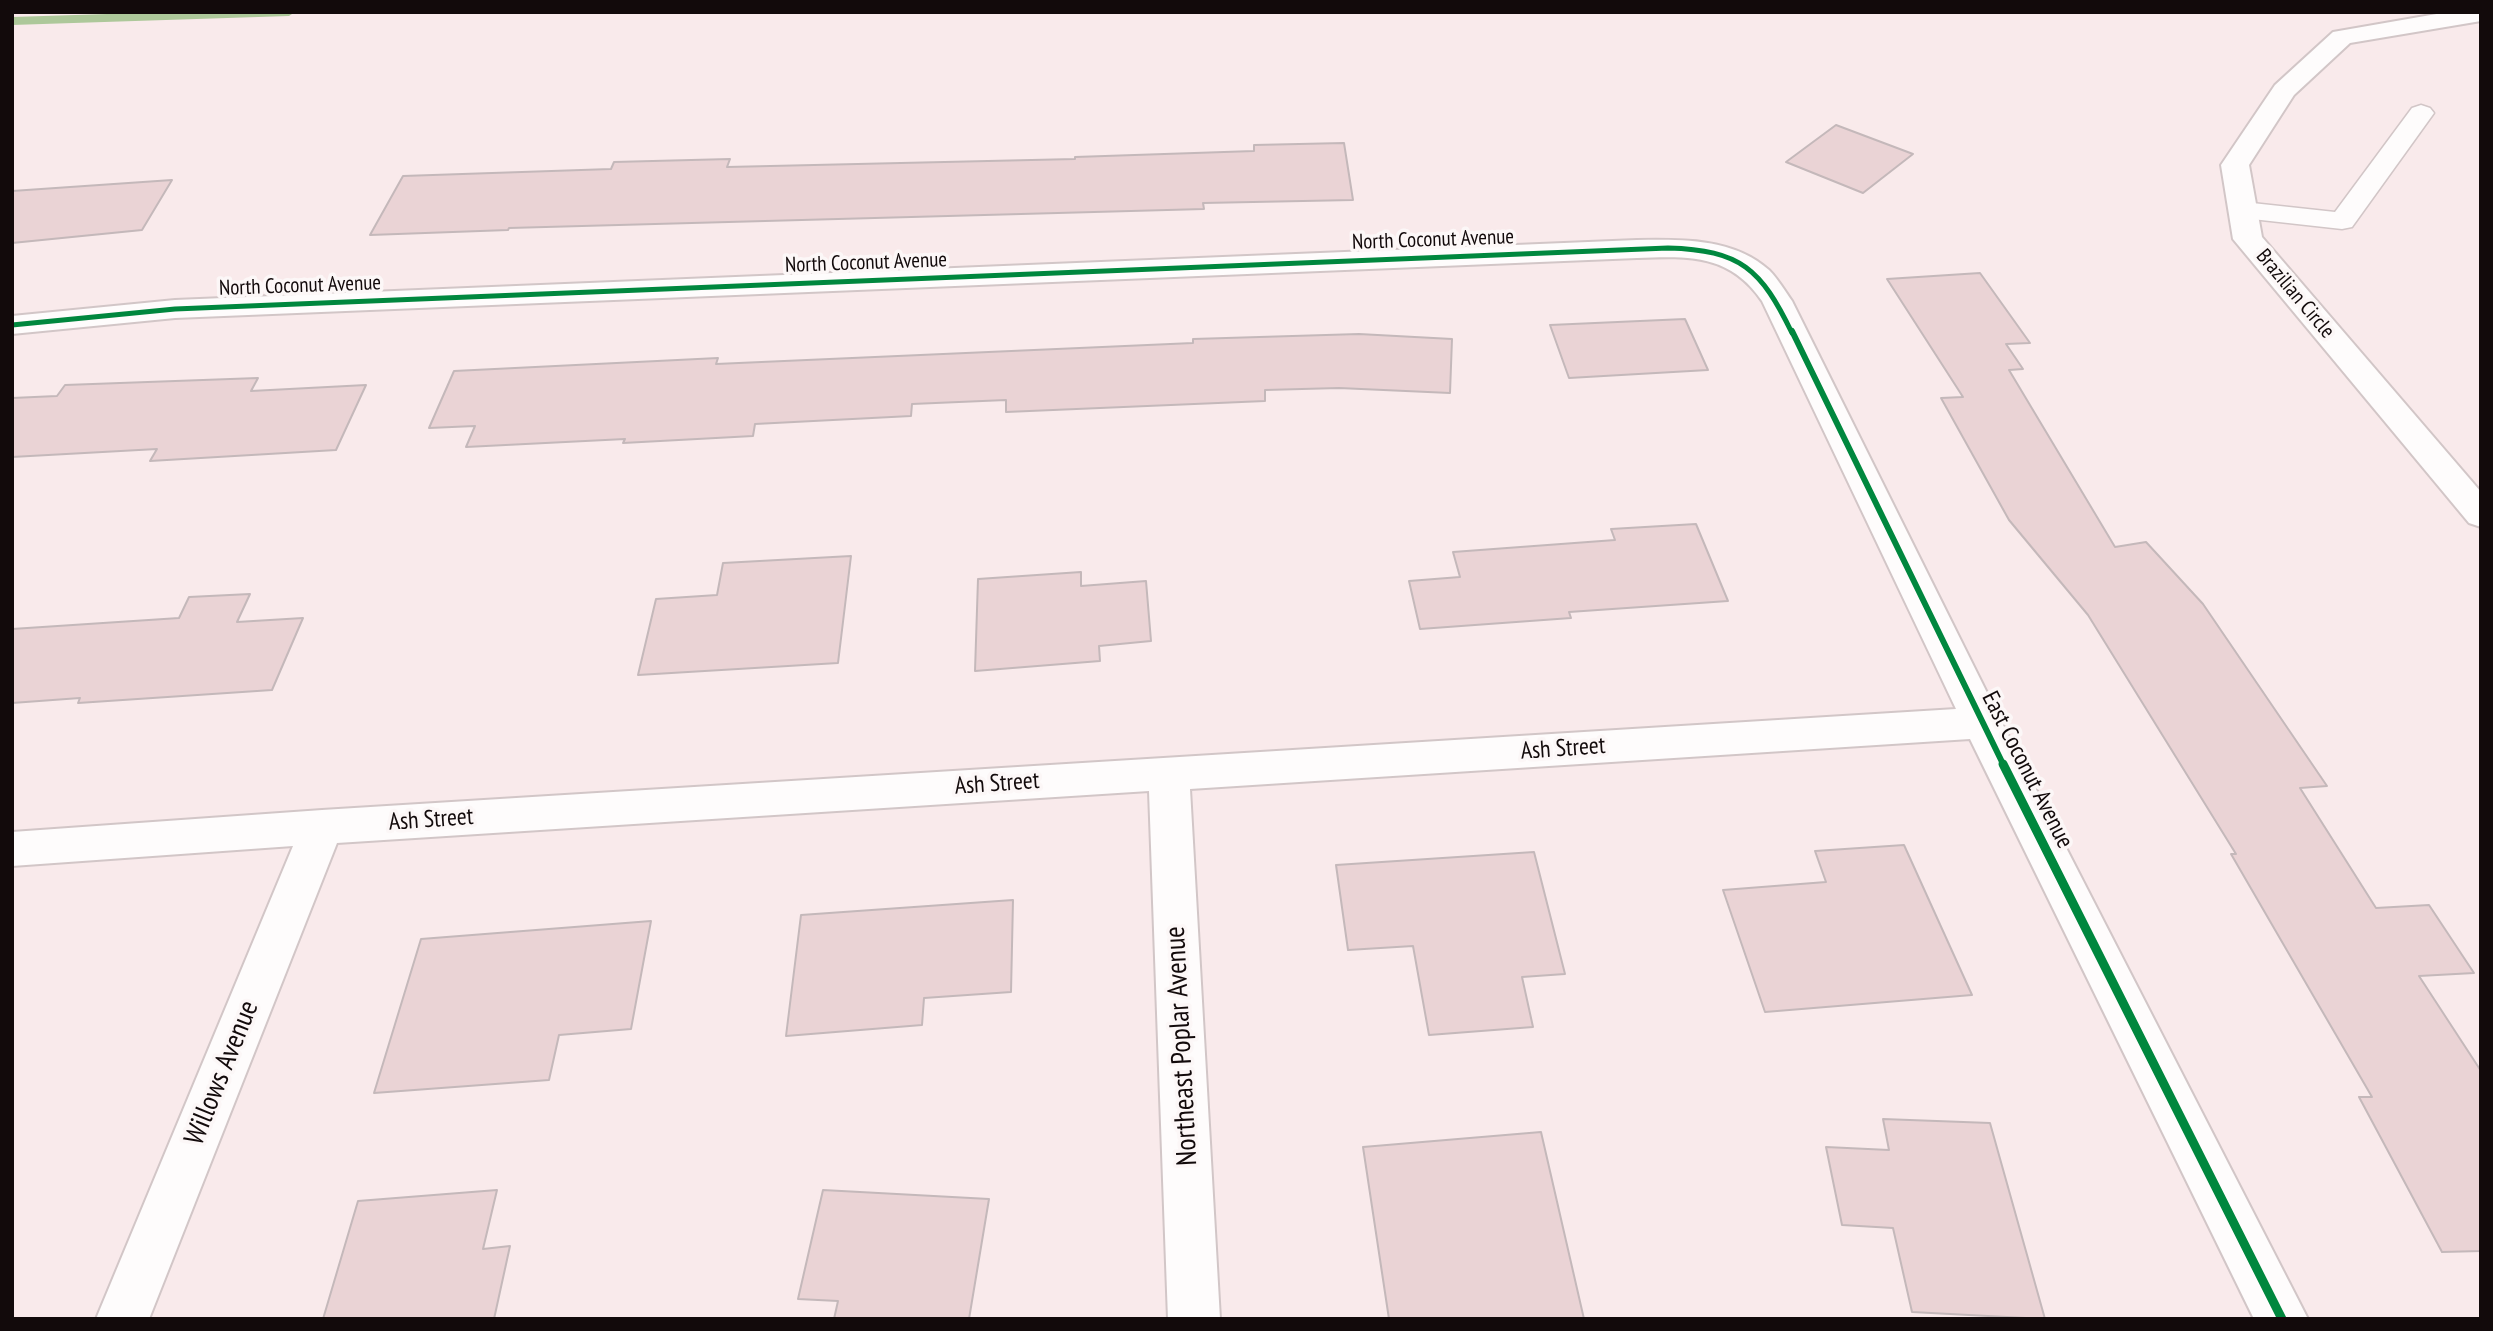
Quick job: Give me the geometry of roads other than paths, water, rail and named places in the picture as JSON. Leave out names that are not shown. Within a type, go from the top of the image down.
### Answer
[{"type":"street","name":"Brazilian Circle","points":[[2481,14],[2342,37],[2284,90],[2235,165],[2248,239],[2481,515]]},
{"type":"street","name":"North Coconut Avenue","points":[[12,325],[175,309],[1637,249],[1687,248],[1721,255]]},
{"type":"street","name":"East Coconut Avenue","points":[[1721,255],[1743,265],[1758,276],[1777,301],[1982,723],[2282,1319]]},
{"type":"street","name":"Ash Street","points":[[12,849],[322,827],[1982,723]]},
{"type":"street","name":"Northeast Poplar Avenue","points":[[1169,774],[1195,1319]]},
{"type":"street","name":"Willows Avenue","points":[[122,1319],[322,827]]},
{"type":"lane","points":[[2243,210],[2342,220],[2421,113]]},
{"type":"waterway","points":[[12,21],[289,12]]}]
